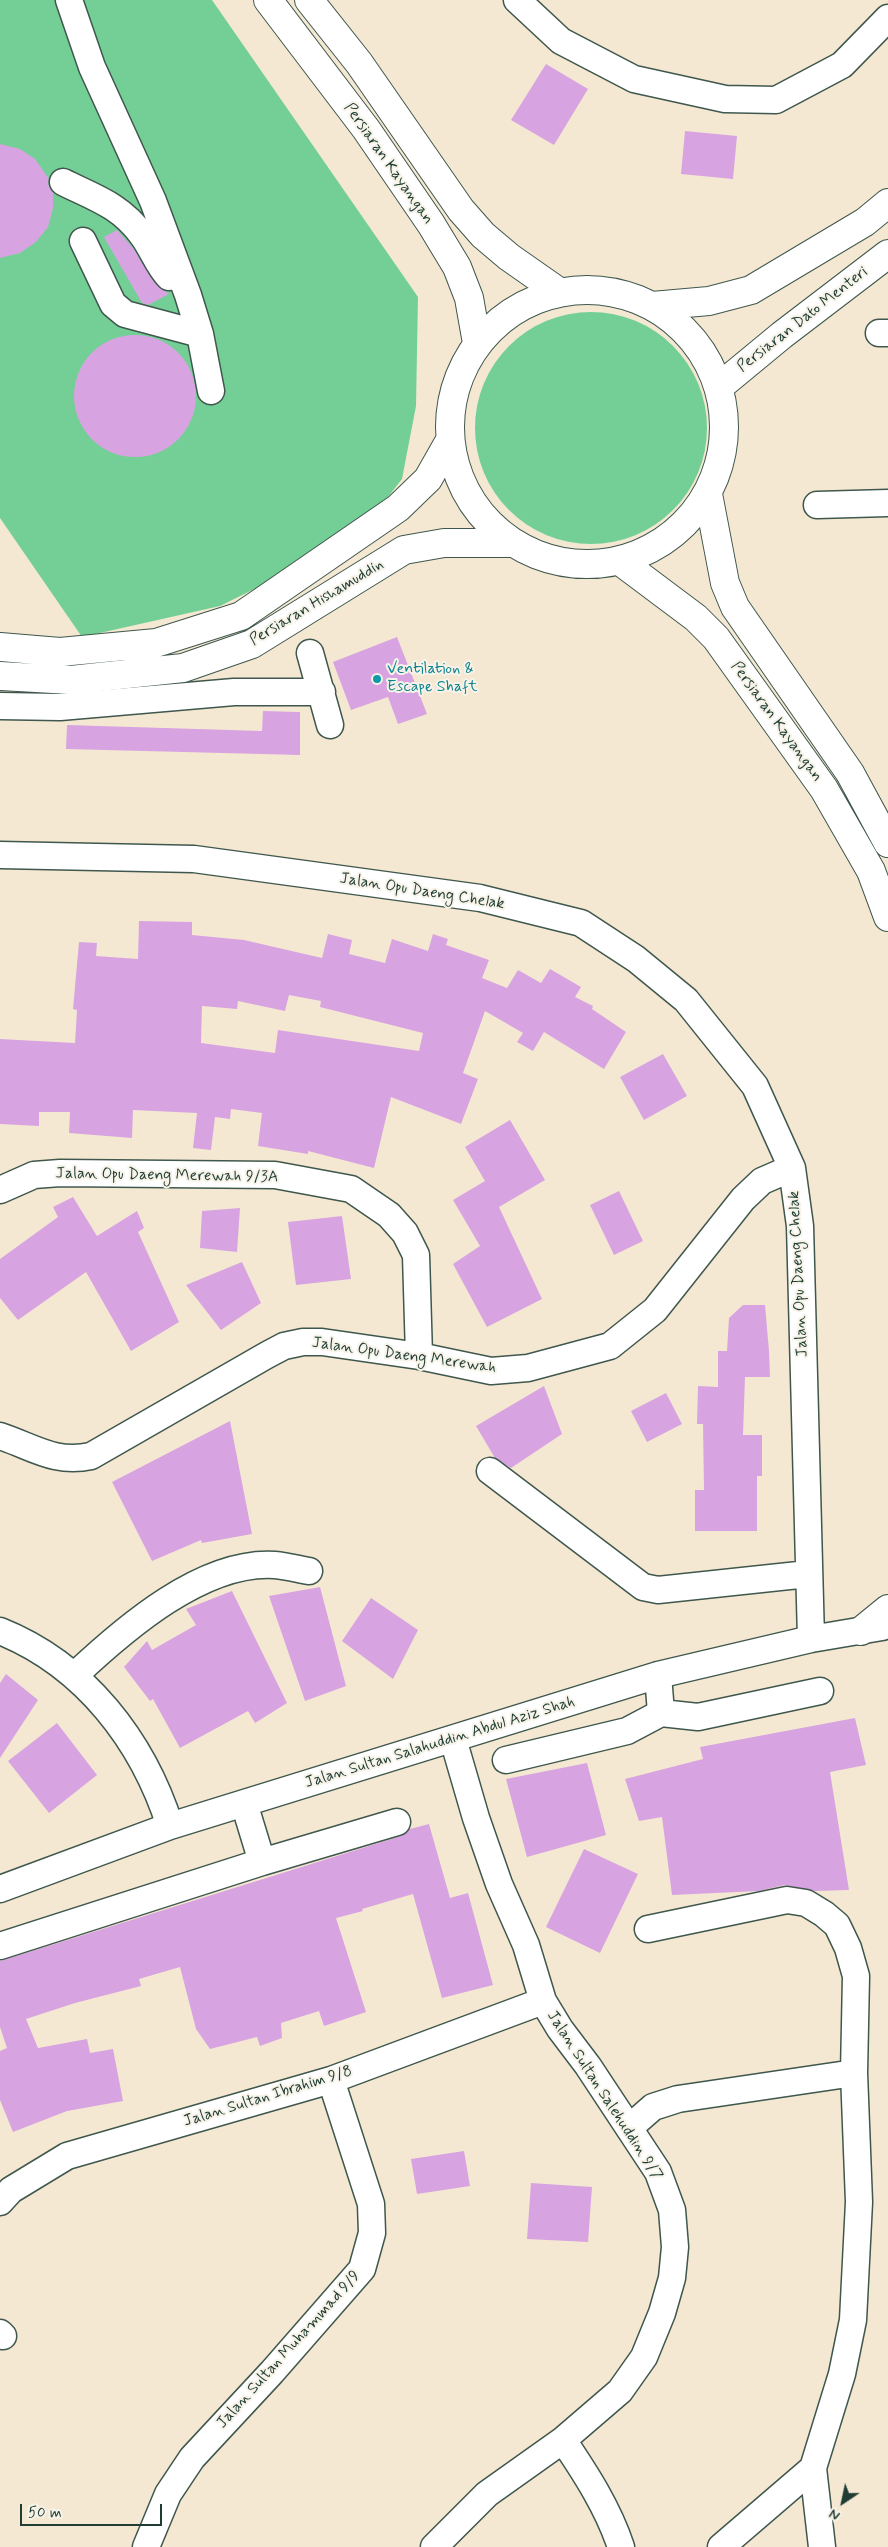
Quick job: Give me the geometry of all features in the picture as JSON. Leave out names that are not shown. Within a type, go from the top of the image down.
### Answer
[{"type":"main road","name":"Persiaran Kayangan","points":[[268,0],[366,129],[431,224],[457,267],[469,298],[477,343]]},
{"type":"main road","points":[[309,0],[359,63],[461,210],[483,235],[509,258],[559,292]]},
{"type":"main road","points":[[652,306],[709,301],[751,290],[864,222],[888,203]]},
{"type":"main road","name":"Persiaran Dato Menteri","points":[[719,387],[782,335],[888,254]]},
{"type":"main road","points":[[598,290],[622,294],[652,306],[681,326],[704,354],[719,387],[725,423],[721,460],[708,494],[685,524],[663,541],[655,547],[620,561],[584,564],[548,559],[514,544],[486,520],[464,489],[449,442],[452,396],[462,368],[477,343],[500,320],[527,302],[559,292],[598,290]]},
{"type":"main road","name":"Persiaran Hishamuddin","points":[[0,647],[60,652],[156,643],[241,616],[398,508],[428,479],[449,442]]},
{"type":"main road","name":"Persiaran Kayangan","points":[[708,494],[725,583],[734,607],[850,773],[888,843]]},
{"type":"main road","name":"Persiaran Hishamuddin","points":[[0,676],[71,680],[183,668],[252,644],[404,550],[444,543],[514,544]]},
{"type":"main road","name":"Persiaran Kayangan","points":[[620,561],[696,618],[716,638],[824,789],[871,871],[888,917]]},
{"type":"main road","points":[[861,1630],[888,1609]]},
{"type":"main road","points":[[861,1630],[888,1637]]},
{"type":"street","points":[[69,0],[92,67],[152,201],[188,295],[200,334],[211,391]]},
{"type":"street","points":[[517,0],[561,41],[634,79],[725,99],[776,100],[842,65],[888,18]]},
{"type":"street","points":[[64,182],[117,208],[128,217],[143,236],[166,274],[188,295]]},
{"type":"street","points":[[83,241],[113,304],[125,314],[200,334]]},
{"type":"street","points":[[817,505],[888,503]]},
{"type":"street","points":[[310,653],[330,725]]},
{"type":"street","points":[[0,706],[60,707],[234,692],[322,692]]},
{"type":"street","name":"Jalan Opu Daeng Chelak","points":[[0,855],[194,859],[480,898],[581,923],[636,959],[686,1000],[755,1086],[792,1168],[800,1226],[810,1639]]},
{"type":"street","name":"Jalan Opu Daeng Merewah","points":[[0,1436],[57,1458],[76,1459],[91,1456],[284,1346],[303,1342],[322,1342],[419,1356],[490,1371],[528,1368],[610,1346],[654,1310],[743,1199],[762,1181],[792,1168]]},
{"type":"street","name":"Jalan Opu Daeng Merewah 9/3A","points":[[0,1190],[34,1176],[60,1173],[275,1175],[351,1189],[389,1215],[405,1233],[416,1255],[419,1356]]},
{"type":"street","points":[[490,1471],[643,1587],[658,1590],[808,1574]]},
{"type":"street","points":[[75,1675],[115,1638],[161,1603],[204,1582],[239,1568],[274,1565],[309,1571]]},
{"type":"street","name":"Jalan Sultan Salahuddin Abdul Aziz Shah","points":[[0,1888],[170,1826],[658,1675],[810,1639],[888,1626]]},
{"type":"street","points":[[0,1631],[35,1647],[75,1675],[124,1730],[156,1786],[170,1826]]},
{"type":"street","points":[[658,1675],[661,1713]]},
{"type":"street","points":[[506,1760],[627,1731],[661,1713],[698,1717],[820,1691]]},
{"type":"street","name":"Jalan Sultan Salehuddin 9/7","points":[[434,2547],[487,2494],[563,2440],[620,2391],[644,2357],[662,2313],[672,2278],[675,2247],[672,2210],[658,2172],[543,2001],[526,1945],[499,1884],[476,1818],[453,1739]]},
{"type":"street","points":[[244,1803],[262,1862]]},
{"type":"street","points":[[0,1946],[262,1862],[397,1822]]},
{"type":"street","points":[[648,1929],[787,1900],[806,1903],[837,1925],[848,1948],[856,1976],[854,2073],[859,2202],[853,2320],[842,2374],[813,2468],[822,2547]]},
{"type":"street","name":"Jalan Sultan Ibrahim 9/8","points":[[0,2202],[11,2190],[67,2156],[332,2080],[543,2001]]},
{"type":"street","points":[[629,2128],[653,2108],[678,2099],[854,2073]]},
{"type":"street","name":"Jalan Sultan Muhammad 9/9","points":[[146,2547],[168,2494],[192,2458],[272,2372],[362,2269],[372,2233],[371,2204],[332,2080]]},
{"type":"street","points":[[563,2440],[592,2483],[614,2526],[621,2547]]},
{"type":"street","points":[[721,2547],[813,2468]]},
{"type":"green space","points":[[0,0],[212,0],[418,297],[416,406],[402,479],[381,506],[303,565],[220,606],[82,637],[0,518]]},
{"type":"green space","points":[[591,312],[625,317],[635,321],[646,326],[673,346],[693,373],[698,384],[702,394],[707,428],[702,462],[698,472],[693,483],[673,510],[646,530],[635,535],[625,539],[591,544],[557,539],[547,535],[536,530],[509,510],[489,483],[484,472],[480,462],[475,428],[480,394],[484,384],[489,373],[509,346],[536,326],[547,321],[557,317]]},
{"type":"building","points":[[546,64],[588,89],[554,145],[511,120]]},
{"type":"building","points":[[685,131],[737,136],[733,179],[681,174]]},
{"type":"building","points":[[0,144],[20,149],[35,159],[49,179],[48,184],[53,193],[53,208],[48,227],[36,242],[20,253],[0,258]]},
{"type":"building","points":[[117,230],[133,248],[154,282],[169,294],[148,305],[142,303],[104,237]]},
{"type":"building","points":[[135,335],[158,340],[178,353],[191,373],[196,396],[191,419],[178,439],[158,452],[135,457],[112,452],[92,439],[79,419],[74,396],[79,373],[92,353],[112,340]]},
{"type":"building","name":"Ventilation & Escape Shaft","points":[[397,637],[427,714],[398,724],[388,697],[351,710],[333,662]]},
{"type":"building","points":[[263,711],[300,712],[300,755],[66,749],[67,725],[262,731]]},
{"type":"building","points":[[139,921],[192,922],[192,935],[244,940],[322,958],[328,934],[352,940],[349,954],[385,963],[392,939],[428,951],[433,934],[448,939],[446,945],[489,960],[482,978],[507,988],[518,970],[541,983],[550,969],[581,987],[575,997],[593,1006],[592,1009],[626,1032],[604,1069],[544,1032],[533,1051],[517,1042],[523,1033],[485,1011],[463,1073],[478,1079],[461,1124],[391,1097],[374,1168],[308,1151],[308,1154],[258,1146],[262,1113],[231,1109],[230,1119],[215,1117],[211,1150],[193,1148],[197,1113],[133,1110],[132,1138],[69,1133],[70,1112],[39,1112],[39,1126],[0,1124],[0,1039],[75,1043],[77,1010],[73,1009],[79,942],[97,943],[96,956],[138,959]],"holes":[[[289,995],[321,1001],[320,1007],[423,1033],[419,1051],[278,1030],[275,1053],[201,1043],[202,1006],[237,1009],[238,1001],[285,1011]]]},
{"type":"building","points":[[663,1054],[687,1096],[644,1120],[620,1077]]},
{"type":"building","points":[[510,1120],[545,1180],[499,1207],[542,1299],[487,1327],[453,1264],[480,1246],[453,1200],[485,1181],[465,1147]]},
{"type":"building","points":[[619,1191],[643,1241],[614,1255],[590,1205]]},
{"type":"building","points":[[73,1197],[97,1236],[137,1211],[144,1228],[138,1232],[179,1322],[131,1351],[86,1272],[18,1320],[0,1298],[0,1259],[58,1217],[53,1207]]},
{"type":"building","points":[[240,1208],[237,1252],[200,1248],[202,1211]]},
{"type":"building","points":[[342,1216],[351,1279],[296,1285],[288,1222]]},
{"type":"building","points":[[242,1262],[261,1303],[221,1330],[186,1285]]},
{"type":"building","points":[[743,1305],[765,1305],[769,1351],[770,1377],[745,1377],[743,1435],[762,1435],[762,1476],[757,1476],[757,1531],[695,1531],[695,1490],[704,1490],[703,1424],[697,1424],[698,1386],[718,1387],[718,1351],[727,1351],[729,1318]]},
{"type":"building","points":[[544,1386],[562,1434],[511,1468],[495,1458],[476,1426]]},
{"type":"building","points":[[666,1393],[682,1424],[647,1442],[631,1411]]},
{"type":"building","points":[[230,1421],[252,1534],[202,1543],[201,1540],[152,1561],[112,1482]]},
{"type":"building","points":[[320,1587],[346,1686],[305,1701],[269,1596]]},
{"type":"building","points":[[232,1591],[287,1703],[255,1723],[248,1711],[180,1748],[153,1699],[150,1701],[124,1667],[147,1641],[152,1650],[196,1625],[186,1609]]},
{"type":"building","points":[[371,1598],[418,1630],[393,1679],[342,1641]]},
{"type":"building","points":[[6,1674],[38,1700],[0,1758],[0,1683]]},
{"type":"building","points":[[855,1718],[866,1765],[830,1772],[849,1890],[815,1891],[784,1885],[759,1891],[672,1895],[662,1817],[639,1821],[625,1779],[703,1759],[700,1747]]},
{"type":"building","points":[[57,1723],[97,1775],[49,1813],[8,1761]]},
{"type":"building","points":[[587,1763],[606,1835],[527,1857],[506,1779]]},
{"type":"building","points":[[429,1824],[450,1898],[468,1893],[493,1985],[442,1998],[413,1894],[362,1909],[363,1911],[336,1918],[366,2012],[324,2026],[319,2011],[281,2023],[282,2038],[260,2046],[257,2037],[210,2049],[196,2029],[180,1967],[139,1979],[141,1986],[75,2003],[26,2019],[38,2048],[87,2039],[90,2053],[113,2049],[123,2101],[67,2111],[13,2132],[0,2100],[0,2051],[7,2048],[0,2027],[0,1961],[401,1836],[410,1829]]},
{"type":"building","points":[[584,1849],[638,1874],[600,1953],[546,1927]]},
{"type":"building","points":[[464,2151],[470,2186],[417,2194],[411,2159]]},
{"type":"building","points":[[531,2183],[592,2187],[588,2242],[527,2239]]},
{"type":"place","name":"Ventilation & Escape Shaft","points":[[377,679]]}]
